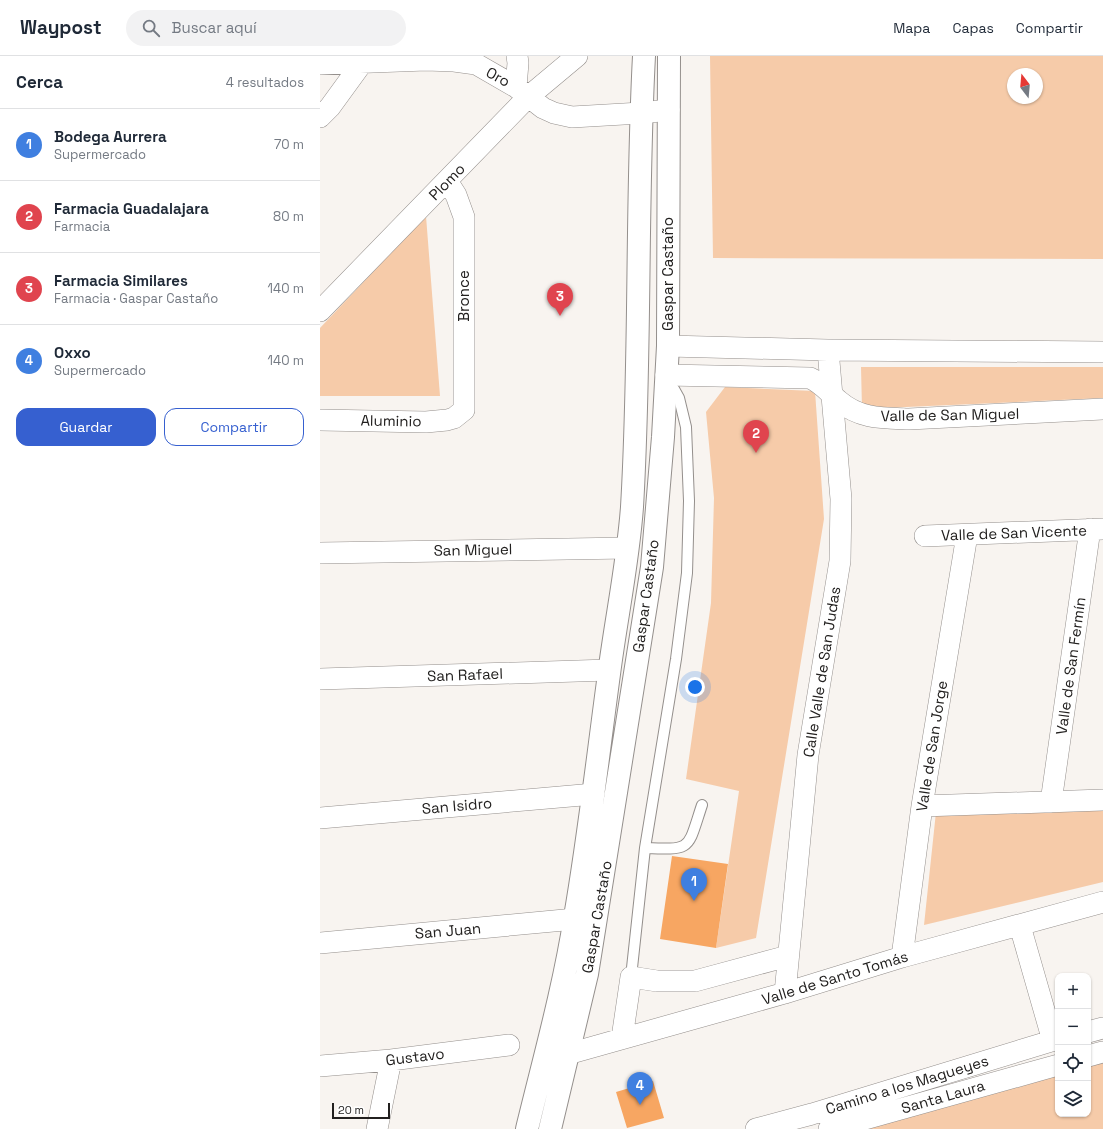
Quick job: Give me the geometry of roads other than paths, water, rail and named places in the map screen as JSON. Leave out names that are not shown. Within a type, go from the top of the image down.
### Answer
[{"type":"main road","name":"Gaspar Castaño","points":[[527,1129],[544,1061],[575,919],[594,794],[609,670],[621,600],[632,510],[638,336],[641,113],[644,56]]},
{"type":"main road","name":"Gaspar Castaño","points":[[550,1129],[587,974],[652,567],[668,346],[669,56]]},
{"type":"street","points":[[517,56],[522,92]]},
{"type":"street","name":"Plomo","points":[[320,311],[447,181],[522,92],[577,56]]},
{"type":"street","name":"Oro","points":[[320,64],[426,60],[461,62],[476,64],[522,92],[543,108],[572,117],[669,110]]},
{"type":"street","points":[[320,117],[330,107],[362,63]]},
{"type":"street","name":"Bronce","points":[[447,181],[456,195],[464,217],[465,404],[460,414]]},
{"type":"street","points":[[668,346],[828,350],[1103,352]]},
{"type":"street","name":"Calle Valle de San Judas","points":[[785,993],[808,755],[840,561],[841,499],[828,350]]},
{"type":"street","name":"Valle de San Miguel","points":[[666,379],[810,378],[825,386],[833,397],[854,412],[881,418],[909,419],[1103,409]]},
{"type":"street","name":"Aluminio","points":[[320,420],[426,422],[447,420],[460,414]]},
{"type":"street","name":"Valle de San Vicente","points":[[925,536],[1097,529]]},
{"type":"street","name":"Valle de San Fermín","points":[[1051,802],[1097,529]]},
{"type":"street","name":"Valle de San Jorge","points":[[902,958],[922,806],[967,535]]},
{"type":"street","name":"San Miguel","points":[[320,553],[627,548]]},
{"type":"street","name":"San Rafael","points":[[320,679],[609,670]]},
{"type":"street","name":"San Isidro","points":[[320,818],[594,794]]},
{"type":"street","points":[[922,806],[1103,800]]},
{"type":"street","name":"Valle de Santo Tomás","points":[[568,1054],[1103,902]]},
{"type":"street","name":"San Juan","points":[[320,943],[575,919]]},
{"type":"street","points":[[1020,926],[1055,1040]]},
{"type":"street","points":[[622,1038],[631,977],[657,981],[695,981],[788,956]]},
{"type":"street","points":[[1091,1031],[1103,1028]]},
{"type":"street","name":"Camino a los Magueyes","points":[[756,1129],[812,1114],[1055,1040]]},
{"type":"street","name":"Gustavo","points":[[320,1066],[391,1060],[509,1046]]},
{"type":"street","points":[[1091,1055],[1103,1052]]},
{"type":"street","points":[[377,1129],[391,1060]]},
{"type":"street","name":"Santa Laura","points":[[829,1129],[1055,1066]]},
{"type":"lane","points":[[631,977],[645,848],[676,659],[687,573],[689,501],[686,427],[679,398],[666,379]]},
{"type":"lane","points":[[645,848],[677,849],[685,845],[690,840],[702,805]]},
{"type":"place","name":"Farmacia Similares","points":[[560,316]]},
{"type":"place","name":"Farmacia Guadalajara","points":[[756,453]]},
{"type":"place","name":"Bodega Aurrera","points":[[694,901]]},
{"type":"place","name":"Oxxo","points":[[640,1105]]}]
